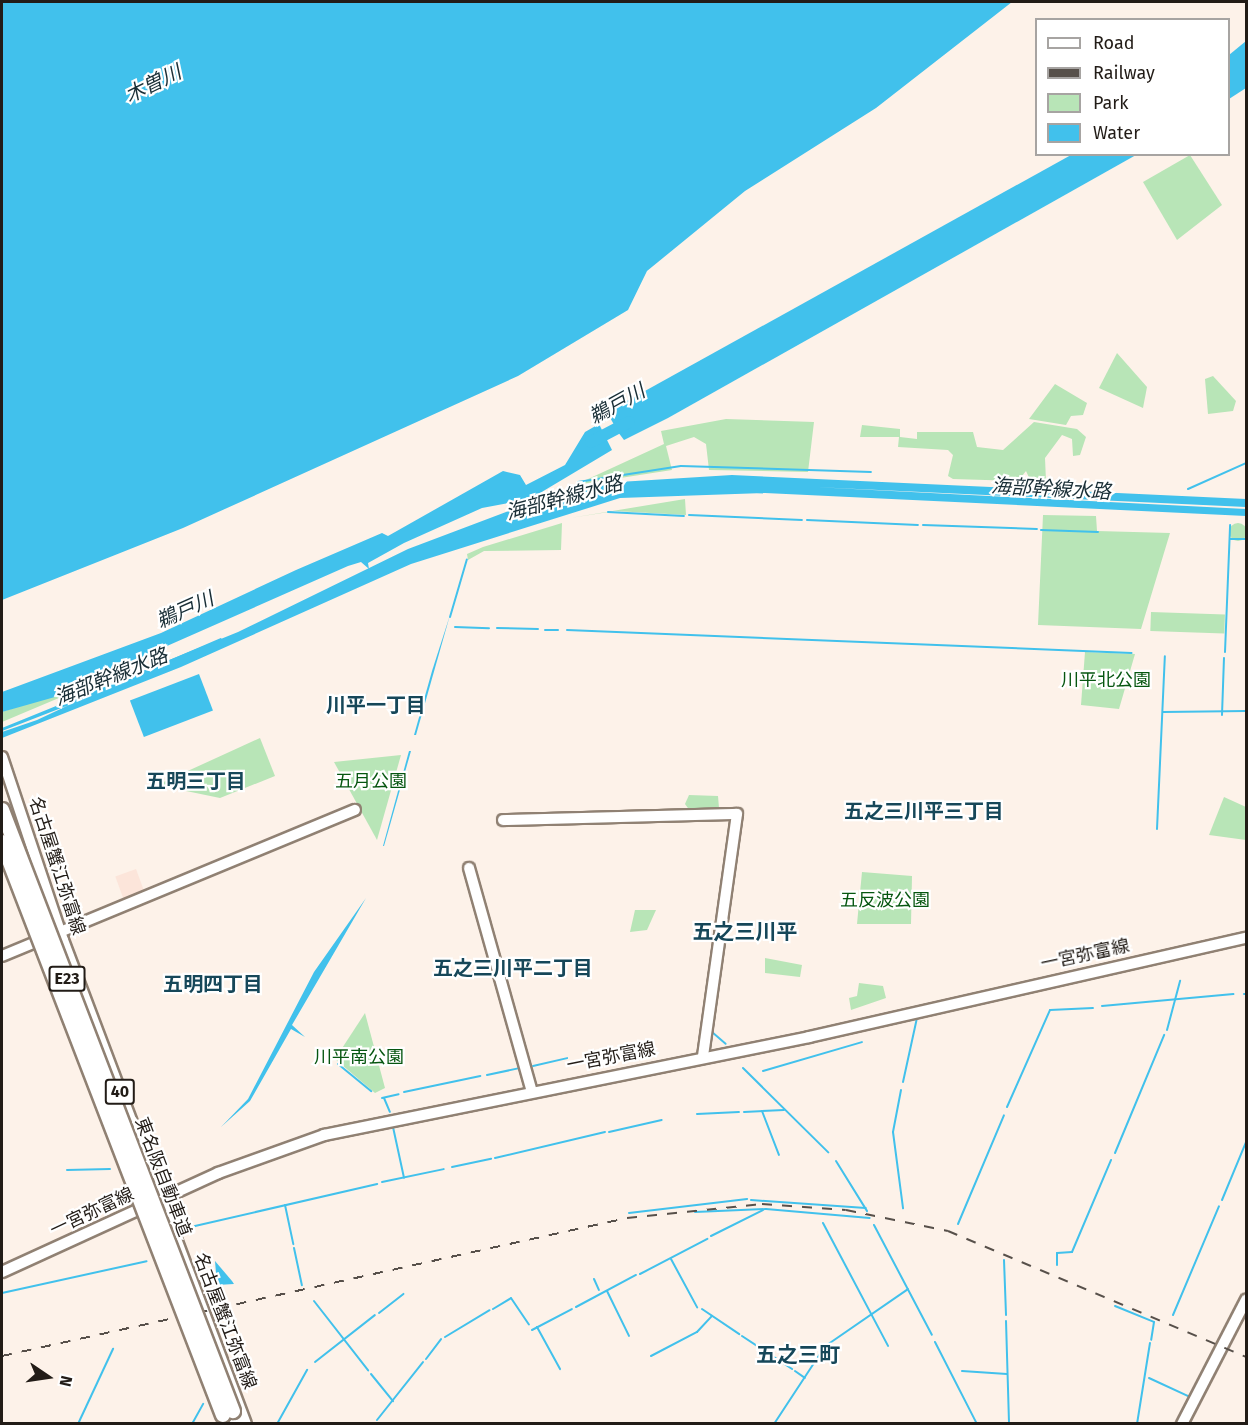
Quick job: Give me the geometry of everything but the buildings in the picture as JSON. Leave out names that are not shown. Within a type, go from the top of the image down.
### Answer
[{"type":"highway","name":"東名阪自動車道","points":[[2,810],[238,1424]]},
{"type":"highway","name":"東名阪自動車道","points":[[2,842],[226,1424]]},
{"type":"main road","name":"名古屋蟹江弥富線","points":[[2,757],[61,933],[246,1424]]},
{"type":"main road","points":[[2,956],[355,810]]},
{"type":"main road","points":[[503,820],[738,814],[703,1056]]},
{"type":"main road","points":[[469,868],[531,1089]]},
{"type":"main road","name":"一宮弥富線","points":[[2,1272],[160,1198],[314,1138],[531,1089],[809,1037],[1246,938]]},
{"type":"main road","points":[[1182,1424],[1246,1300]]},
{"type":"shaded area","points":[[136,869],[145,894],[125,902],[115,877]]},
{"type":"green space","points":[[1191,156],[1222,205],[1177,240],[1143,182]]},
{"type":"green space","points":[[1117,353],[1147,387],[1143,408],[1099,388]]},
{"type":"green space","points":[[1213,376],[1236,401],[1233,411],[1208,414],[1205,379]]},
{"type":"green space","points":[[1055,384],[1087,403],[1083,415],[1071,416],[1066,425],[1029,419]]},
{"type":"green space","points":[[726,419],[814,422],[808,472],[709,470],[706,444],[694,437],[666,446],[672,470],[575,485],[664,444],[661,431]]},
{"type":"green space","points":[[1034,422],[1077,429],[1086,437],[1080,455],[1073,456],[1072,439],[1062,435],[1045,458],[1046,481],[1041,483],[1031,482],[1026,471],[1018,481],[953,479],[948,476],[953,455],[948,450],[898,447],[899,437],[860,437],[862,425],[900,429],[900,437],[917,439],[917,432],[973,432],[977,447],[1003,450]]},
{"type":"green space","points":[[685,499],[686,515],[615,511],[570,518]]},
{"type":"green space","points":[[1043,515],[1096,516],[1097,531],[1170,533],[1141,629],[1038,625]]},
{"type":"green space","points":[[562,523],[561,550],[484,551],[468,560],[467,554],[483,547]]},
{"type":"green space","points":[[1238,523],[1244,526],[1247,532],[1244,538],[1238,541],[1232,538],[1229,532],[1232,526]]},
{"type":"green space","points":[[1151,612],[1225,615],[1224,634],[1150,631]]},
{"type":"green space","name":"川平北公園","points":[[1085,652],[1135,654],[1119,709],[1081,705]]},
{"type":"green space","points":[[64,691],[66,695],[2,722],[2,712]]},
{"type":"green space","points":[[260,738],[275,776],[220,798],[157,785]]},
{"type":"green space","name":"五月公園","points":[[401,755],[377,840],[334,762]]},
{"type":"green space","points":[[689,795],[718,796],[719,808],[690,811],[685,804]]},
{"type":"green space","points":[[1224,797],[1246,807],[1246,840],[1209,835]]},
{"type":"green space","name":"五反波公園","points":[[862,872],[912,876],[911,924],[857,924]]},
{"type":"green space","points":[[635,910],[656,910],[647,930],[630,932]]},
{"type":"green space","points":[[765,958],[802,965],[800,977],[765,973]]},
{"type":"green space","points":[[859,983],[883,986],[886,998],[851,1010],[849,998],[857,996]]},
{"type":"green space","name":"川平南公園","points":[[365,1013],[385,1088],[375,1093],[335,1059]]},
{"type":"water","name":"木曽川","points":[[2,2],[1012,2],[876,108],[745,191],[647,271],[628,310],[518,376],[183,528],[2,600]]},
{"type":"water","points":[[1246,41],[1246,88],[1230,98],[1230,54]]},
{"type":"water","points":[[1069,156],[1134,156],[668,418],[624,440],[607,412]]},
{"type":"water","points":[[599,424],[612,450],[530,499],[482,508],[404,543],[368,563],[369,569],[361,562],[348,566],[74,687],[76,691],[2,712],[2,692],[161,633],[382,533],[388,536],[503,471],[520,475],[526,485],[565,465],[585,432]]},
{"type":"water","points":[[732,475],[1246,499],[1246,507],[814,487],[1246,509],[1246,516],[765,493],[620,498],[411,564],[181,667],[2,738],[2,732],[37,720],[69,705],[2,731],[2,728],[238,632],[408,549],[538,500],[619,482]]},
{"type":"water","points":[[450,615],[416,735],[414,735],[432,671]]},
{"type":"water","points":[[199,674],[213,710],[144,737],[130,701]]},
{"type":"water","points":[[409,751],[411,751],[383,846]]},
{"type":"water","points":[[366,898],[292,1025],[305,1037],[291,1029],[250,1101],[221,1127],[248,1099],[314,972]]},
{"type":"water","points":[[215,1261],[232,1281],[234,1284],[217,1285]]},
{"type":"waterway","name":"鵜戸川","points":[[591,442],[629,422]]},
{"type":"waterway","points":[[1188,489],[1246,463]]},
{"type":"waterway","points":[[578,482],[681,466],[871,472]]},
{"type":"waterway","points":[[608,512],[684,516]]},
{"type":"waterway","points":[[689,515],[802,520]]},
{"type":"waterway","points":[[807,520],[918,525]]},
{"type":"waterway","points":[[923,525],[1037,529]]},
{"type":"waterway","points":[[1225,652],[1230,525]]},
{"type":"waterway","points":[[1041,530],[1098,532]]},
{"type":"waterway","points":[[1230,539],[1246,539]]},
{"type":"waterway","points":[[450,617],[467,559]]},
{"type":"waterway","points":[[455,627],[489,628]]},
{"type":"waterway","points":[[497,628],[538,629]]},
{"type":"waterway","points":[[545,630],[558,630]]},
{"type":"waterway","points":[[567,630],[1132,653]]},
{"type":"waterway","name":"海部幹線水路","points":[[149,670],[221,639]]},
{"type":"waterway","points":[[1157,829],[1165,656]]},
{"type":"waterway","points":[[1222,715],[1224,658]]},
{"type":"waterway","points":[[1163,712],[1246,711]]},
{"type":"waterway","points":[[1167,1030],[1180,981]]},
{"type":"waterway","points":[[1102,1006],[1233,994]]},
{"type":"waterway","points":[[1007,1107],[1050,1010],[1093,1008]]},
{"type":"waterway","points":[[903,1082],[917,1018]]},
{"type":"waterway","points":[[712,1032],[726,1044]]},
{"type":"waterway","points":[[1115,1153],[1164,1035]]},
{"type":"waterway","points":[[763,1071],[862,1042]]},
{"type":"waterway","points":[[533,1066],[567,1058]]},
{"type":"waterway","points":[[338,1064],[371,1091]]},
{"type":"waterway","points":[[487,1075],[519,1068]]},
{"type":"waterway","points":[[743,1068],[828,1152]]},
{"type":"waterway","points":[[404,1092],[480,1076]]},
{"type":"waterway","points":[[901,1090],[893,1132],[903,1208]]},
{"type":"waterway","points":[[382,1098],[399,1094]]},
{"type":"waterway","points":[[384,1098],[390,1112]]},
{"type":"waterway","points":[[744,1112],[784,1110]]},
{"type":"waterway","points":[[762,1111],[779,1155]]},
{"type":"waterway","points":[[697,1114],[739,1112]]},
{"type":"waterway","points":[[958,1224],[1004,1115]]},
{"type":"waterway","points":[[609,1132],[662,1120]]},
{"type":"waterway","points":[[393,1127],[404,1178]]},
{"type":"waterway","points":[[495,1158],[605,1132]]},
{"type":"waterway","points":[[1222,1200],[1246,1142]]},
{"type":"waterway","points":[[452,1167],[491,1159]]},
{"type":"waterway","points":[[1057,1265],[1057,1253],[1072,1252],[1111,1160]]},
{"type":"waterway","points":[[836,1161],[867,1211]]},
{"type":"waterway","points":[[67,1170],[110,1169]]},
{"type":"waterway","points":[[382,1182],[444,1169]]},
{"type":"waterway","points":[[195,1226],[377,1184]]},
{"type":"waterway","points":[[629,1213],[747,1199]]},
{"type":"waterway","points":[[751,1200],[866,1208]]},
{"type":"waterway","points":[[285,1205],[293,1244]]},
{"type":"waterway","points":[[1173,1315],[1219,1206]]},
{"type":"waterway","points":[[695,1212],[766,1209],[870,1218]]},
{"type":"waterway","points":[[711,1236],[763,1210]]},
{"type":"waterway","points":[[823,1223],[888,1346]]},
{"type":"waterway","points":[[874,1225],[932,1335]]},
{"type":"waterway","points":[[640,1274],[707,1239]]},
{"type":"waterway","points":[[294,1248],[302,1285]]},
{"type":"waterway","points":[[671,1259],[697,1307]]},
{"type":"waterway","points":[[1004,1260],[1006,1315]]},
{"type":"waterway","points":[[2,1293],[147,1261]]},
{"type":"waterway","points":[[576,1307],[636,1275]]},
{"type":"waterway","points":[[594,1279],[599,1290]]},
{"type":"waterway","points":[[824,1347],[908,1289]]},
{"type":"waterway","points":[[607,1291],[629,1336]]},
{"type":"waterway","points":[[379,1313],[403,1294]]},
{"type":"waterway","points":[[493,1309],[511,1298],[529,1325]]},
{"type":"waterway","points":[[314,1301],[368,1370]]},
{"type":"waterway","points":[[1115,1306],[1154,1322],[1151,1340]]},
{"type":"waterway","points":[[532,1330],[572,1309]]},
{"type":"waterway","points":[[702,1309],[739,1334]]},
{"type":"waterway","points":[[445,1337],[490,1310]]},
{"type":"waterway","points":[[315,1362],[375,1315]]},
{"type":"waterway","points":[[651,1356],[697,1332],[712,1316]]},
{"type":"waterway","points":[[1006,1321],[1009,1422]]},
{"type":"waterway","points":[[537,1327],[560,1369]]},
{"type":"waterway","points":[[742,1336],[792,1369]]},
{"type":"waterway","points":[[426,1359],[441,1339]]},
{"type":"waterway","points":[[935,1342],[977,1424]]},
{"type":"waterway","points":[[1137,1424],[1150,1343]]},
{"type":"waterway","points":[[78,1424],[113,1349]]},
{"type":"waterway","points":[[774,1424],[822,1351]]},
{"type":"waterway","points":[[377,1420],[423,1362]]},
{"type":"waterway","points":[[277,1424],[307,1370]]},
{"type":"waterway","points":[[795,1371],[805,1378]]},
{"type":"waterway","points":[[962,1371],[1007,1374]]},
{"type":"waterway","points":[[371,1374],[393,1401]]},
{"type":"waterway","points":[[1149,1378],[1190,1397]]},
{"type":"waterway","points":[[192,1424],[203,1404]]},
{"type":"railway","points":[[2,1356],[627,1218],[762,1204],[846,1210],[948,1231],[1246,1357]]},
{"type":"district","name":"川平一丁目","points":[[376,705]]},
{"type":"district","name":"五明三丁目","points":[[196,781]]},
{"type":"district","name":"五之三川平三丁目","points":[[924,811]]},
{"type":"district","name":"五之三川平","points":[[745,932]]},
{"type":"district","name":"五之三川平二丁目","points":[[513,968]]},
{"type":"district","name":"五明四丁目","points":[[213,984]]},
{"type":"district","name":"五之三町","points":[[798,1355]]}]
